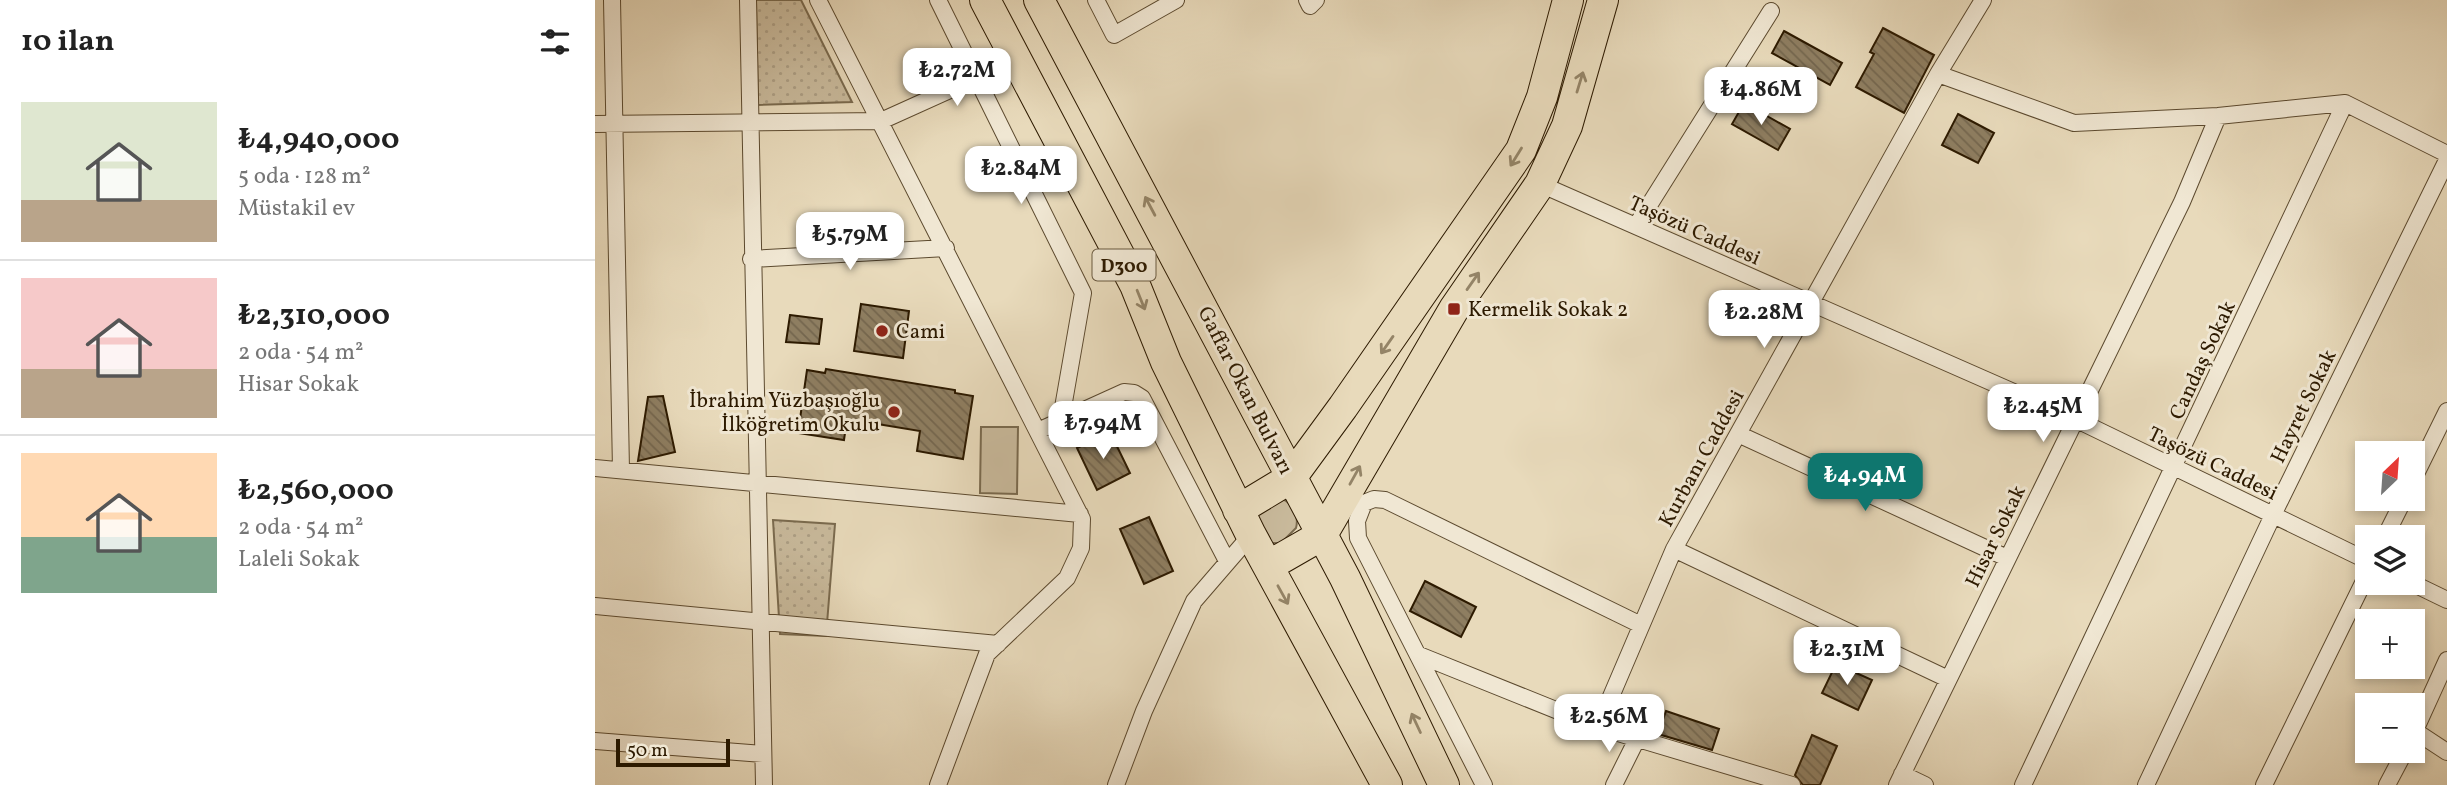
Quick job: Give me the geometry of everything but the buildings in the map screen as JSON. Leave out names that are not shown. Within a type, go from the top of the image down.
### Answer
[{"type":"highway","name":"D300","points":[[985,0],[1135,285],[1167,362],[1245,523],[1387,785]]},
{"type":"highway","name":"Gaffar Okan Bulvarı","points":[[1039,0],[1183,267],[1387,659],[1444,785]]},
{"type":"highway","points":[[1245,523],[1291,478],[1521,150],[1542,97],[1568,0]]},
{"type":"highway","points":[[1268,566],[1322,535],[1454,309],[1540,184],[1567,126],[1603,0]]},
{"type":"street","points":[[612,0],[621,470]]},
{"type":"street","points":[[748,0],[751,259],[764,785]]},
{"type":"street","points":[[818,0],[1080,514],[1082,538],[1073,568],[1050,597],[987,654],[938,785]]},
{"type":"street","points":[[938,0],[979,78],[1083,293],[1061,419]]},
{"type":"street","points":[[1096,0],[1114,35],[1176,0]]},
{"type":"street","name":"Kurbanı Caddesi","points":[[1598,727],[1674,549],[1938,74],[1983,0]]},
{"type":"street","points":[[1636,226],[1771,11]]},
{"type":"street","points":[[595,124],[881,121],[1016,60]]},
{"type":"street","points":[[1938,74],[2074,123],[2218,116],[2345,103],[2447,154]]},
{"type":"street","name":"Candaş Sokak","points":[[2023,785],[2175,468],[2345,103]]},
{"type":"street","name":"Hisar Sokak","points":[[1899,780],[2182,202],[2218,116]]},
{"type":"street","name":"Hayret Sokak","points":[[2146,785],[2273,515],[2447,160]]},
{"type":"street","name":"Taşözü Caddesi","points":[[1540,184],[2075,419],[2355,555]]},
{"type":"street","points":[[751,259],[946,248]]},
{"type":"street","points":[[1038,431],[1124,393],[1134,393],[1142,398],[1227,561]]},
{"type":"street","points":[[2425,456],[2447,411]]},
{"type":"street","points":[[1738,434],[2007,558]]},
{"type":"street","points":[[595,468],[1080,514]]},
{"type":"street","points":[[1484,785],[1358,538],[1358,510],[1364,503],[1374,499],[1393,503],[1641,625]]},
{"type":"street","points":[[1116,785],[1145,710],[1194,601],[1227,561],[1245,523]]},
{"type":"street","points":[[1674,549],[1948,679]]},
{"type":"street","points":[[2425,589],[2447,600]]},
{"type":"street","points":[[2264,785],[2357,595]]},
{"type":"street","points":[[595,606],[998,644]]},
{"type":"street","points":[[1419,655],[1598,727],[1792,785]]},
{"type":"street","points":[[2425,709],[2447,660]]},
{"type":"street","points":[[1614,785],[1637,739]]},
{"type":"street","points":[[2425,739],[2447,752]]},
{"type":"street","points":[[595,741],[763,754]]},
{"type":"street","points":[[2387,785],[2399,763]]},
{"type":"street","points":[[1899,780],[1925,785]]},
{"type":"shaded area","points":[[756,0],[801,0],[852,102],[758,105]]},
{"type":"shaded area","points":[[981,427],[1018,427],[1017,494],[980,493]]},
{"type":"shaded area","points":[[1283,499],[1295,511],[1296,528],[1281,543],[1267,543],[1253,511]]},
{"type":"shaded area","points":[[773,520],[835,524],[826,636],[780,634]]},
{"type":"place","name":"Kermelik Sokak 2","points":[[1454,309]]},
{"type":"place","name":"Cami","points":[[882,331]]},
{"type":"place","name":"İbrahim Yüzbaşıoğlu İlköğretim Okulu","points":[[894,412]]}]
